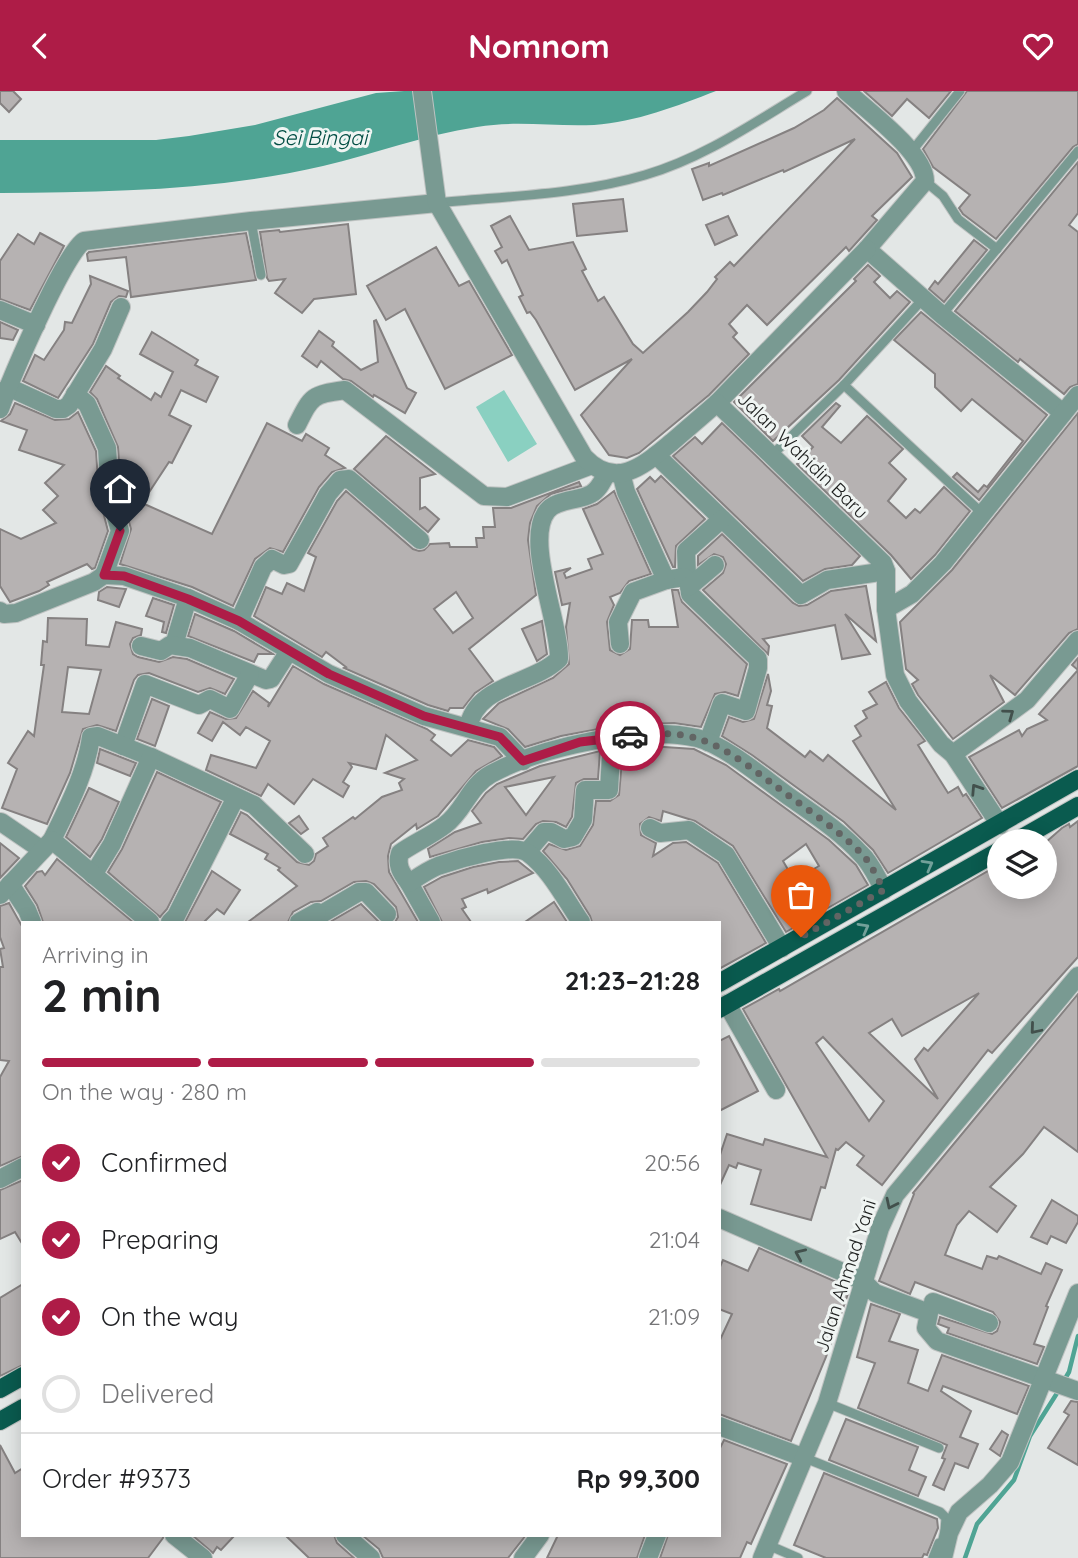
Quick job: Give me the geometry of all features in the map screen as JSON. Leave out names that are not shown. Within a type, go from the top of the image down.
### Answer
[{"type":"main road","points":[[721,982],[1078,779]]},
{"type":"main road","points":[[1038,829],[1078,806]]},
{"type":"main road","points":[[723,1006],[987,858]]},
{"type":"main road","points":[[860,903],[898,909]]},
{"type":"main road","points":[[741,971],[751,990]]},
{"type":"main road","points":[[0,1389],[21,1377]]},
{"type":"main road","points":[[0,1421],[21,1409]]},
{"type":"street","points":[[422,91],[436,194],[578,446],[607,470],[626,492],[680,582],[758,659],[746,711],[722,703],[708,742]]},
{"type":"street","points":[[717,403],[867,249],[925,181],[925,174],[912,151],[846,91]]},
{"type":"street","points":[[0,409],[36,325],[73,251],[84,241],[251,221],[436,194]]},
{"type":"street","points":[[867,249],[942,315],[1063,413]]},
{"type":"street","points":[[8,387],[56,409],[69,405],[103,349],[121,307]]},
{"type":"street","points":[[0,310],[36,325]]},
{"type":"street","name":"Jalan Wahidin Baru","points":[[297,425],[310,400],[321,394],[345,390],[484,496],[508,497],[607,470],[636,470],[717,403],[876,554],[886,572]]},
{"type":"street","points":[[0,611],[4,614],[16,613],[94,582],[104,575],[120,531],[110,495],[107,448],[87,404],[75,394]]},
{"type":"street","points":[[886,609],[912,594],[943,563],[1078,395]]},
{"type":"street","points":[[656,455],[801,595],[827,580],[886,572],[886,609],[895,675],[908,701],[941,744],[953,754],[999,825]]},
{"type":"street","points":[[468,728],[470,714],[478,705],[497,691],[559,659],[556,631],[541,563],[540,528],[544,514],[550,507],[591,495],[607,470]]},
{"type":"street","points":[[239,621],[263,567],[272,559],[284,565],[289,564],[328,494],[340,479],[349,479],[420,540]]},
{"type":"street","points":[[680,582],[687,575],[687,551],[722,519]]},
{"type":"street","points":[[620,644],[618,622],[633,593],[680,582],[715,565]]},
{"type":"street","points":[[104,575],[124,576],[239,621],[329,674],[400,706],[424,716],[500,737],[523,761]]},
{"type":"street","points":[[174,645],[188,599]]},
{"type":"street","points":[[953,754],[1027,700],[1078,640]]},
{"type":"street","points":[[141,646],[161,651],[170,645],[190,648],[266,680],[271,679],[289,651]]},
{"type":"street","points":[[123,746],[145,684],[200,705],[211,699],[230,709],[250,674]]},
{"type":"street","points":[[429,921],[409,883],[401,874],[398,865],[400,853],[446,825],[458,812],[472,788],[488,775],[580,742],[647,733],[697,738],[740,761],[826,823],[863,855],[884,890]]},
{"type":"street","points":[[31,921],[5,890],[47,845],[74,794],[88,755],[91,737],[98,736],[151,757],[254,805],[305,854]]},
{"type":"street","points":[[527,852],[542,834],[548,831],[564,839],[573,837],[583,820],[585,790],[609,790],[612,738]]},
{"type":"street","points":[[93,875],[112,844],[151,757]]},
{"type":"street","points":[[171,921],[176,916],[236,797]]},
{"type":"street","points":[[1,822],[47,845],[93,875],[149,921]]},
{"type":"street","points":[[650,828],[660,833],[689,830],[726,855],[782,948]]},
{"type":"street","points":[[409,883],[435,867],[488,853],[509,849],[527,852],[550,877],[580,921]]},
{"type":"street","points":[[301,921],[359,892],[366,892],[387,913]]},
{"type":"street","name":"Jalan Ahmad Yani","points":[[765,1552],[827,1403],[880,1228],[895,1195],[1078,976]]},
{"type":"street","points":[[723,1006],[776,1090]]},
{"type":"street","points":[[0,1179],[21,1168]]},
{"type":"street","points":[[721,1219],[863,1281],[875,1293],[927,1304],[989,1323]]},
{"type":"street","points":[[943,1558],[949,1533],[959,1513],[990,1485],[1010,1462],[1050,1380],[1078,1293]]},
{"type":"street","points":[[927,1304],[926,1328],[937,1341],[1076,1390]]},
{"type":"street","points":[[721,1427],[806,1458]]},
{"type":"street","points":[[177,1537],[203,1558]]},
{"type":"street","points":[[347,1537],[370,1558]]},
{"type":"street","points":[[523,1558],[539,1537]]},
{"type":"street","points":[[648,1558],[656,1537]]},
{"type":"lane","points":[[436,194],[568,190],[646,175],[721,143],[807,91]]},
{"type":"lane","points":[[912,151],[960,91]]},
{"type":"lane","points":[[942,315],[1078,151]]},
{"type":"lane","points":[[925,181],[943,196],[958,219],[997,249]]},
{"type":"lane","points":[[251,221],[261,275]]},
{"type":"lane","points":[[772,455],[844,385],[923,299]]},
{"type":"lane","points":[[844,385],[983,513]]},
{"type":"lane","points":[[827,1403],[939,1448]]},
{"type":"lane","points":[[806,1458],[940,1512],[946,1518],[947,1525],[933,1558]]},
{"type":"lane","points":[[765,1552],[798,1558]]},
{"type":"shaded area","points":[[504,390],[537,444],[508,462],[476,407]]},
{"type":"water","name":"Sei Bingai","points":[[716,91],[625,121],[594,125],[506,124],[477,127],[323,166],[243,181],[162,189],[0,193],[0,140],[156,140],[189,136],[255,125],[376,93]]},
{"type":"building","points":[[0,91],[13,91],[21,99],[9,112],[0,103]]},
{"type":"building","points":[[864,91],[951,91],[929,118],[907,99],[892,116]]},
{"type":"building","points":[[967,91],[1078,91],[1078,144],[996,239],[963,214],[959,208],[970,195],[933,167],[923,149]]},
{"type":"building","points":[[837,98],[897,153],[912,177],[872,216],[877,220],[849,251],[846,247],[767,325],[747,305],[729,324],[737,333],[733,337],[749,354],[709,395],[639,453],[627,458],[609,455],[581,415],[632,359],[575,390],[536,320],[530,312],[527,313],[519,297],[523,295],[507,260],[502,263],[495,251],[502,247],[491,226],[510,216],[529,250],[573,242],[586,269],[582,271],[598,301],[604,297],[633,344],[643,353],[688,312],[730,262],[734,266],[855,139],[784,172],[783,170],[723,195],[722,193],[703,200],[692,169],[709,163],[709,166],[794,128],[824,110]]},
{"type":"building","points":[[1078,162],[1078,213],[1069,225],[1078,232],[1078,384],[1070,387],[1064,394],[1020,359],[1018,362],[955,311]]},
{"type":"building","points":[[623,199],[627,231],[577,236],[573,204]]},
{"type":"building","points":[[728,216],[737,235],[715,245],[706,225]]},
{"type":"building","points":[[348,224],[356,294],[314,299],[302,313],[275,293],[285,279],[269,281],[267,278],[260,232]]},
{"type":"building","points":[[40,233],[64,246],[30,310],[0,299],[0,261],[18,234],[34,244]]},
{"type":"building","points":[[246,233],[256,280],[131,297],[126,257],[88,261],[89,252]]},
{"type":"building","points":[[974,240],[987,250],[944,302],[929,289],[935,281],[938,284]]},
{"type":"building","points":[[436,247],[459,286],[469,281],[512,355],[445,389],[405,309],[386,320],[367,286]]},
{"type":"building","points":[[868,265],[880,276],[874,282],[890,298],[897,291],[910,302],[839,380],[773,441],[734,402],[856,281],[854,279]]},
{"type":"building","points":[[90,276],[128,291],[126,297],[119,296],[111,302],[93,344],[58,398],[23,381],[35,355],[44,360],[64,330],[65,322],[72,323],[91,284]]},
{"type":"building","points":[[921,312],[1047,415],[979,500],[953,477],[957,473],[978,492],[984,485],[987,487],[1023,441],[972,399],[961,411],[935,387],[935,374],[894,340]]},
{"type":"building","points":[[376,320],[407,388],[416,393],[405,413],[343,379],[321,361],[317,367],[302,356],[319,331],[334,342],[332,346],[361,370],[378,362]]},
{"type":"building","points":[[0,322],[18,330],[13,340],[0,338]]},
{"type":"building","points":[[152,332],[198,360],[195,365],[218,377],[206,402],[181,390],[169,415],[191,426],[172,463],[169,462],[142,503],[212,534],[267,423],[302,441],[306,434],[329,448],[325,455],[345,468],[332,472],[319,487],[283,552],[270,548],[255,559],[233,606],[192,587],[120,564],[131,529],[121,493],[118,447],[97,399],[90,392],[106,366],[120,376],[118,378],[151,400],[155,393],[161,397],[173,372],[140,354]]},
{"type":"building","points":[[15,403],[55,420],[69,419],[78,412],[96,451],[99,496],[108,531],[95,568],[92,569],[87,564],[47,582],[49,585],[39,591],[10,602],[0,586],[0,529],[21,539],[56,523],[43,510],[58,496],[45,483],[64,465],[19,450],[27,430],[1,421],[10,414]]},
{"type":"building","points":[[836,403],[840,406],[822,427],[841,443],[867,416],[903,449],[889,463],[906,479],[888,501],[906,518],[915,509],[920,513],[944,487],[970,511],[935,555],[911,579],[891,555],[797,464],[813,447],[802,436]]},
{"type":"building","points":[[1078,413],[1078,629],[1069,633],[1015,695],[990,675],[1004,702],[953,739],[912,684],[918,680],[906,669],[900,622],[952,570]]},
{"type":"building","points":[[722,423],[860,556],[852,565],[825,569],[803,581],[673,456],[695,437],[702,444]]},
{"type":"building","points":[[386,436],[435,474],[420,478],[420,509],[425,507],[439,519],[428,532],[354,469]]},
{"type":"building","points":[[661,476],[705,519],[676,546],[675,567],[637,489],[650,477],[655,482]]},
{"type":"building","points":[[579,482],[581,486],[551,494],[537,506],[530,523],[528,540],[536,595],[469,649],[493,681],[475,693],[463,708],[450,708],[448,711],[428,705],[344,668],[346,667],[326,652],[322,657],[254,616],[266,587],[282,594],[287,583],[304,591],[316,557],[308,553],[337,501],[346,491],[413,549],[419,551],[430,544],[449,543],[450,547],[477,547],[476,538],[484,538],[483,527],[495,527],[493,508],[511,508]],"holes":[[[456,592],[473,618],[453,633],[434,609]]]},
{"type":"building","points":[[614,491],[651,574],[629,581],[620,593],[610,597],[614,605],[607,622],[610,650],[620,655],[630,649],[632,620],[648,620],[649,627],[678,627],[672,590],[678,590],[682,602],[747,664],[738,696],[725,692],[715,694],[701,727],[674,723],[620,725],[561,736],[525,747],[508,729],[483,719],[499,703],[553,678],[569,664],[566,627],[570,603],[562,605],[555,572],[571,568],[564,573],[566,578],[592,569],[588,559],[603,554],[583,509],[597,504]]},
{"type":"building","points":[[722,534],[799,606],[807,605],[831,591],[866,586],[876,641],[845,614],[870,654],[842,659],[835,625],[763,639],[769,646],[768,654],[703,590],[723,573],[726,564],[723,557],[714,554],[698,565],[698,556]]},
{"type":"building","points":[[107,587],[126,589],[119,607],[98,600],[99,592]]},
{"type":"building","points":[[153,598],[174,605],[166,633],[162,632],[164,622],[146,616]]},
{"type":"building","points":[[195,614],[234,631],[273,654],[258,654],[254,662],[188,636]]},
{"type":"building","points":[[48,618],[87,619],[86,645],[109,647],[116,622],[142,629],[141,635],[133,638],[130,644],[133,654],[138,657],[159,662],[173,657],[187,659],[234,679],[225,694],[210,688],[198,692],[149,673],[138,675],[116,731],[97,725],[83,729],[70,773],[47,824],[2,808],[17,769],[8,763],[28,731],[34,736],[44,665],[41,665],[43,641],[47,642]],"holes":[[[68,667],[101,670],[89,714],[62,712]]]},
{"type":"building","points":[[542,621],[547,654],[537,661],[522,629]]},
{"type":"building","points":[[1078,658],[1078,670],[1072,665]]},
{"type":"building","points":[[293,666],[324,684],[427,729],[435,735],[431,740],[451,756],[468,740],[494,747],[502,756],[476,771],[438,816],[417,829],[416,824],[391,844],[388,856],[389,872],[417,921],[396,921],[398,917],[396,907],[374,884],[366,881],[354,882],[321,901],[311,902],[293,912],[288,921],[249,921],[297,886],[278,870],[280,868],[265,859],[268,854],[230,834],[241,812],[297,862],[309,865],[316,854],[328,846],[323,838],[353,817],[355,819],[382,797],[402,790],[399,783],[404,779],[385,773],[417,760],[386,735],[376,769],[349,763],[352,767],[343,782],[349,786],[343,797],[313,779],[294,804],[268,784],[261,796],[206,770],[211,755],[256,768],[270,741],[246,727],[240,735],[223,722],[212,741],[198,733],[210,712],[226,719],[236,718],[253,691],[269,703],[268,707]]},
{"type":"building","points":[[1078,670],[1078,766],[1002,808],[969,757],[1019,730],[1022,736],[1027,729],[1047,720],[1039,714]]},
{"type":"building","points":[[768,674],[771,691],[767,705],[772,706],[767,728],[805,757],[810,751],[823,761],[828,755],[896,810],[853,741],[861,736],[855,726],[867,718],[863,711],[877,704],[869,692],[886,682],[899,708],[925,741],[918,745],[948,793],[958,787],[982,818],[888,873],[873,850],[844,822],[722,736],[729,717],[743,722],[754,719]]},
{"type":"building","points":[[152,699],[169,706],[155,746],[137,739]]},
{"type":"building","points":[[649,746],[694,749],[726,765],[829,840],[856,865],[868,885],[786,932],[733,846],[695,821],[663,811],[661,821],[649,817],[640,824],[641,835],[656,843],[653,856],[673,843],[686,842],[718,863],[766,943],[721,968],[721,921],[592,921],[567,879],[543,851],[549,844],[566,850],[580,846],[593,825],[596,801],[610,801],[619,795],[623,748]],"holes":[[[806,844],[819,866],[794,880],[783,861]]]},
{"type":"building","points":[[100,749],[136,763],[130,776],[97,763]]},
{"type":"building","points":[[600,751],[598,779],[584,779],[576,783],[572,817],[566,827],[556,822],[543,821],[536,824],[523,839],[482,842],[430,857],[428,849],[455,832],[481,823],[472,811],[486,793],[497,784],[540,766]],"holes":[[[554,777],[526,815],[505,787]]]},
{"type":"building","points":[[157,772],[221,802],[167,909],[160,917],[108,872],[122,849]]},
{"type":"building","points":[[89,788],[119,802],[102,839],[90,857],[66,837]]},
{"type":"building","points":[[299,816],[308,829],[301,834],[289,823]]},
{"type":"building","points":[[1078,821],[1078,957],[992,1053],[988,1050],[882,1185],[857,1165],[864,1156],[846,1142],[836,1149],[825,1188],[821,1187],[811,1220],[751,1204],[761,1170],[738,1163],[736,1168],[729,1165],[721,1183],[721,1152],[727,1134],[763,1145],[765,1139],[827,1157],[743,1009],[779,989],[780,991],[987,872],[987,899],[1057,899],[1057,832],[1069,824],[1070,827]],"holes":[[[979,993],[928,1051],[924,1048],[915,1059],[938,1099],[869,1033],[892,1019],[902,1036]],[[823,1037],[884,1101],[869,1121],[816,1043]]]},
{"type":"building","points":[[0,843],[19,858],[0,878]]},
{"type":"building","points":[[57,859],[132,921],[43,921],[37,905],[25,886],[37,872],[42,871],[45,875]]},
{"type":"building","points":[[518,861],[533,873],[488,893],[487,889],[462,899],[466,907],[462,909],[470,921],[441,921],[424,887],[442,877],[499,862]]},
{"type":"building","points":[[212,871],[240,890],[224,914],[217,909],[205,921],[186,921]]},
{"type":"building","points":[[554,902],[566,921],[526,921]]},
{"type":"building","points":[[9,903],[21,924],[21,1157],[0,1166],[0,1077],[9,1061],[0,1060],[0,967],[3,967],[0,949],[4,948],[0,937],[0,906]]},
{"type":"building","points":[[361,904],[378,921],[332,921]]},
{"type":"building","points":[[1078,994],[1078,1152],[1044,1127],[1023,1154],[990,1187],[1016,1206],[997,1232],[969,1211],[957,1225],[945,1255],[982,1269],[987,1256],[997,1259],[999,1256],[1041,1274],[1046,1263],[1062,1270],[1046,1306],[1048,1307],[1034,1344],[1044,1347],[1037,1364],[947,1333],[949,1328],[938,1324],[940,1317],[992,1334],[997,1331],[1000,1322],[993,1312],[915,1282],[910,1294],[879,1281],[913,1193]]},
{"type":"building","points":[[729,1036],[758,1091],[721,1110],[721,1040]]},
{"type":"building","points":[[21,1181],[21,1242],[15,1232],[0,1239],[0,1190]]},
{"type":"building","points":[[1052,1200],[1078,1216],[1078,1222],[1066,1243],[1051,1236],[1047,1244],[1031,1237]]},
{"type":"building","points":[[759,1248],[850,1288],[826,1357],[791,1441],[721,1415],[721,1338],[732,1314],[721,1310],[721,1264],[723,1260],[748,1271]]},
{"type":"building","points":[[21,1285],[21,1366],[0,1376],[0,1298]]},
{"type":"building","points":[[871,1304],[900,1314],[889,1341],[918,1350],[908,1383],[928,1391],[942,1355],[1029,1386],[1017,1414],[943,1386],[941,1391],[971,1411],[960,1437],[978,1444],[968,1468],[955,1463],[944,1490],[933,1485],[945,1459],[942,1458],[947,1445],[858,1408],[875,1363],[857,1357]]},
{"type":"building","points":[[1071,1401],[1078,1402],[1078,1465],[1048,1448],[1069,1415],[1064,1412]]},
{"type":"building","points":[[846,1419],[918,1447],[909,1470],[926,1477],[918,1496],[829,1460]]},
{"type":"building","points":[[1002,1431],[1008,1435],[1000,1456],[990,1449]]},
{"type":"building","points":[[724,1440],[787,1464],[751,1544],[747,1542],[740,1558],[660,1558],[667,1537],[721,1537],[721,1446]]},
{"type":"building","points":[[0,1445],[15,1473],[21,1469],[21,1537],[163,1537],[148,1558],[0,1558]]},
{"type":"building","points":[[824,1473],[937,1519],[938,1528],[927,1555],[924,1554],[922,1558],[826,1558],[794,1545]]},
{"type":"building","points":[[194,1537],[233,1537],[221,1550],[217,1547],[213,1553]]},
{"type":"building","points":[[287,1537],[335,1537],[337,1543],[354,1558],[309,1558]]},
{"type":"building","points":[[364,1537],[524,1537],[508,1558],[383,1558],[379,1549]]},
{"type":"building","points":[[557,1537],[644,1537],[637,1558],[547,1558]]},
{"type":"waterway","points":[[1063,1382],[1069,1372],[1078,1336]]},
{"type":"waterway","points":[[965,1558],[977,1524],[1014,1480],[1030,1436],[1059,1390]]},
{"type":"way so far","points":[[630,736],[647,733],[697,738],[708,742],[740,761],[826,823],[863,855],[884,890],[801,937]]},
{"type":"route","points":[[120,531],[104,575],[124,576],[239,621],[329,674],[424,716],[500,737],[523,761],[580,742],[630,736]]}]
